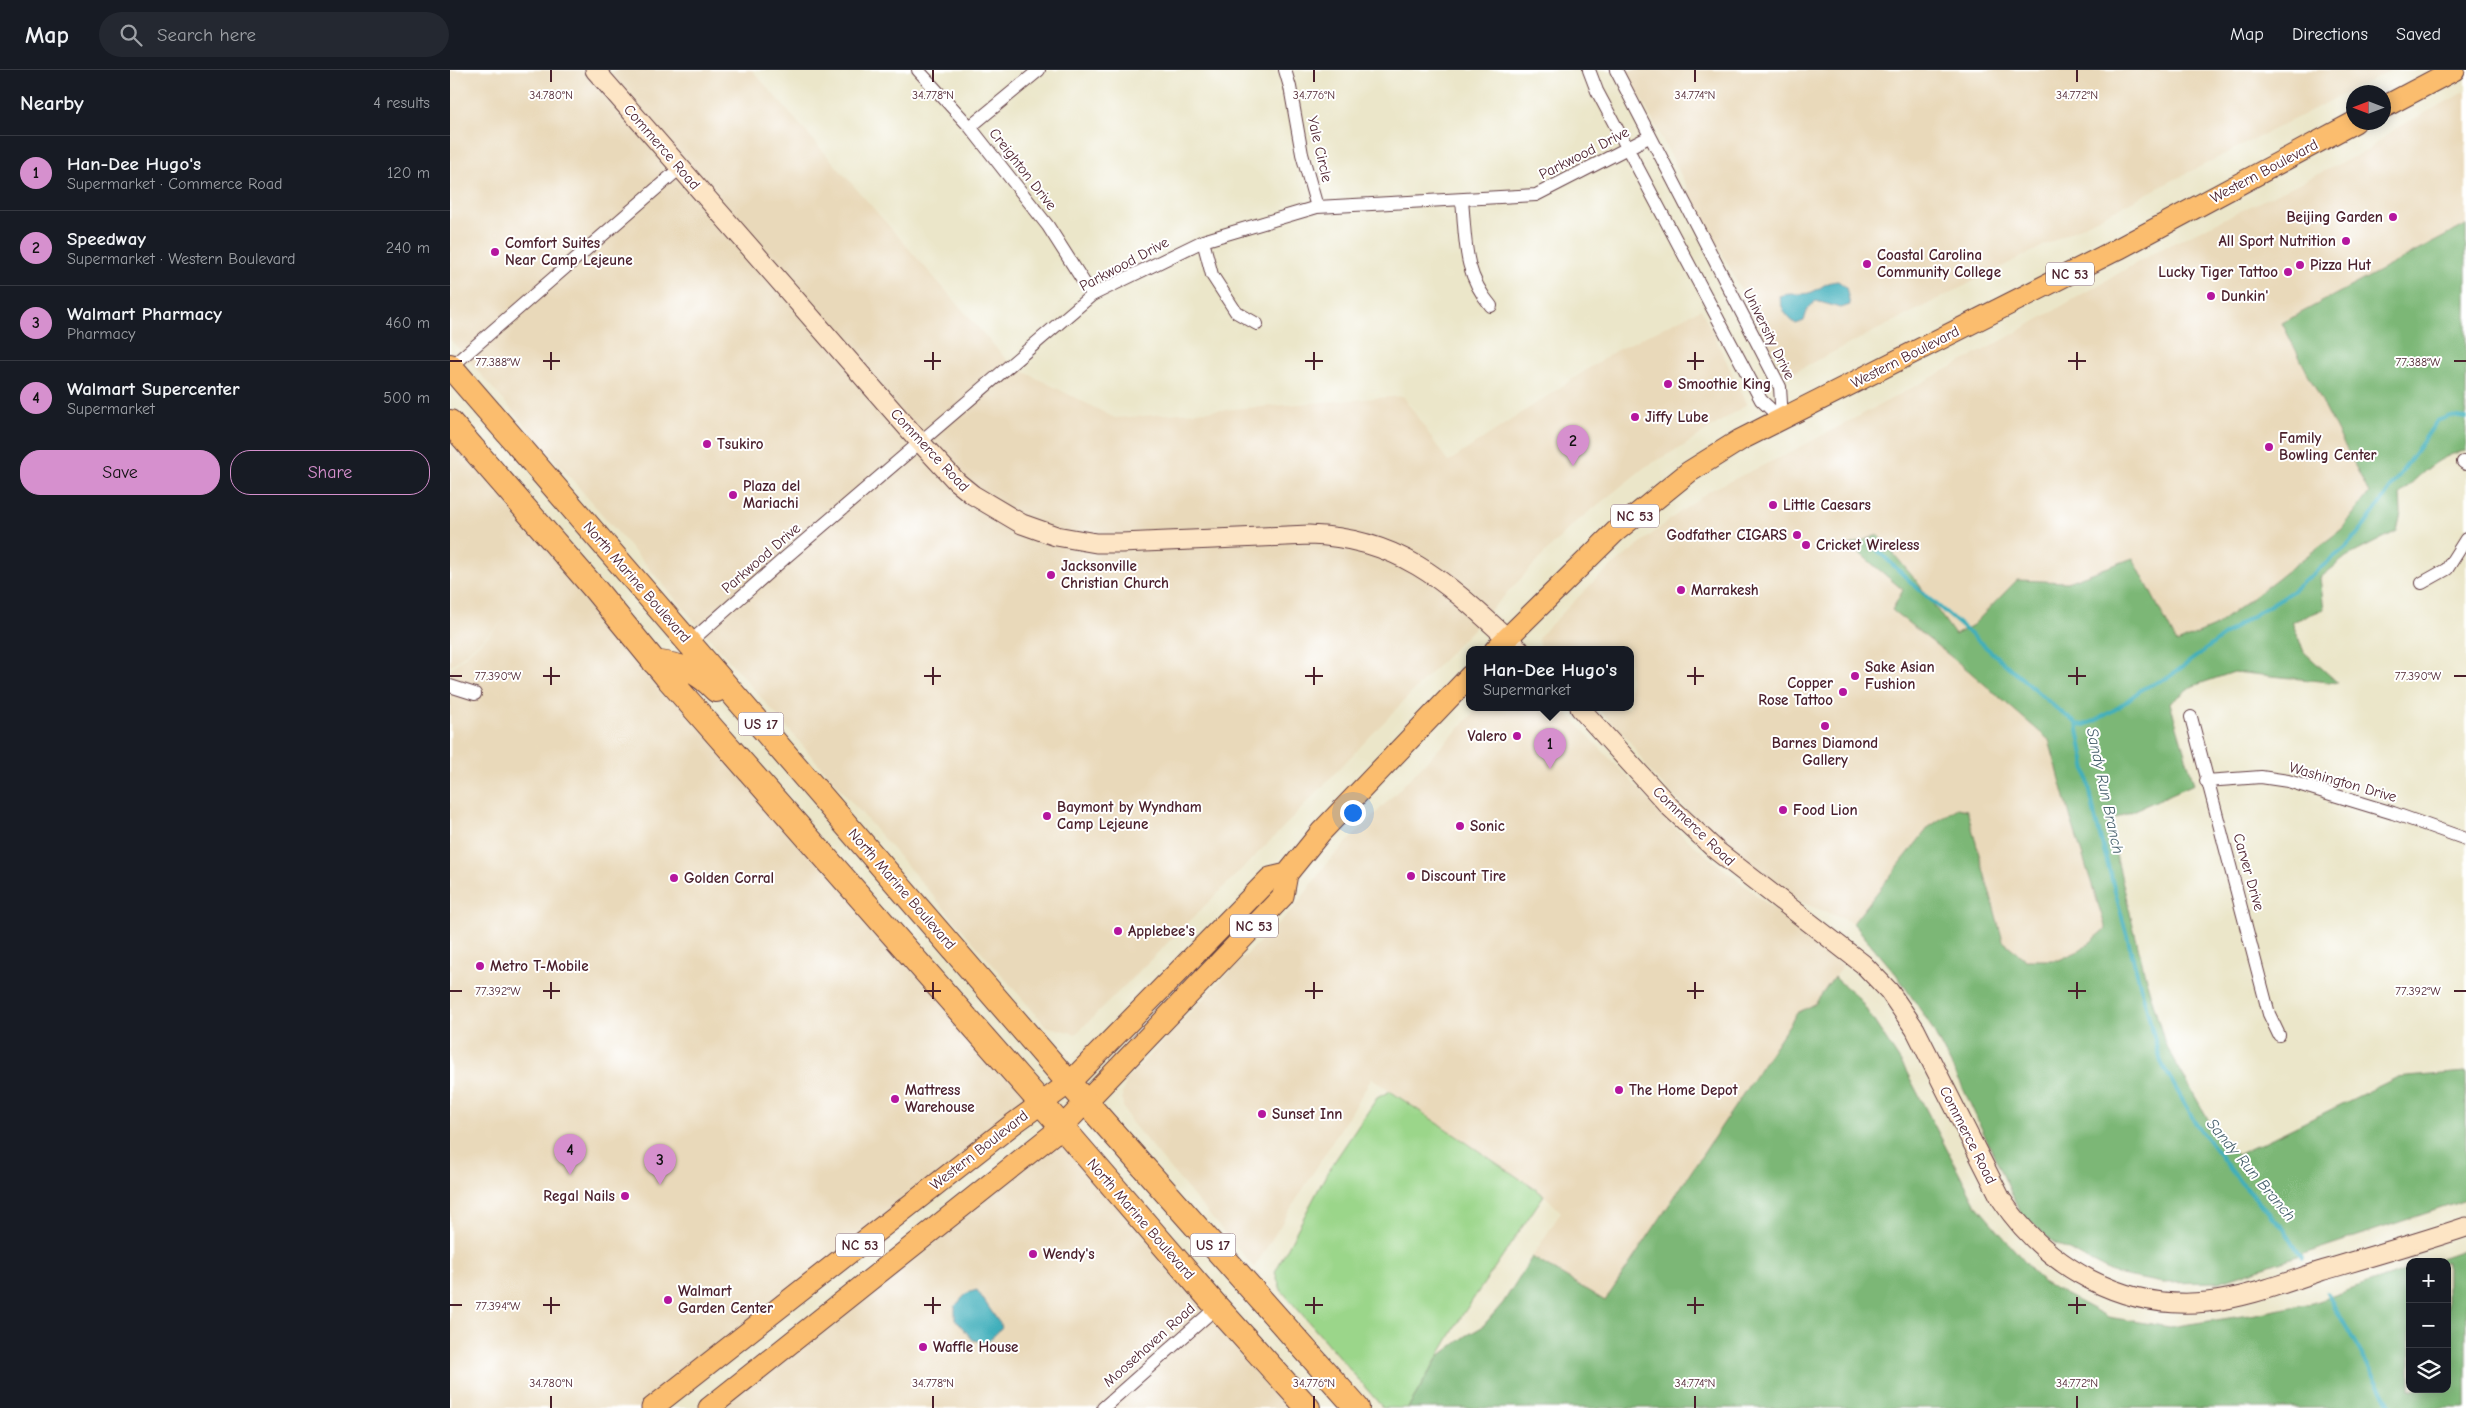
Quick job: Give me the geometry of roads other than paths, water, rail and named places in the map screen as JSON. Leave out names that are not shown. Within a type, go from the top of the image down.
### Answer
[{"type":"highway","name":"North Marine Boulevard","points":[[450,367],[1069,1083],[1357,1408]]},
{"type":"highway","name":"North Marine Boulevard","points":[[450,422],[594,588],[654,662],[1257,1351]]},
{"type":"highway","name":"US 17","points":[[594,588],[624,604],[660,645],[675,649],[689,643]]},
{"type":"highway","name":"US 17","points":[[654,662],[682,666],[703,676],[726,700],[774,740]]},
{"type":"highway","name":"US 17","points":[[1257,1351],[1308,1408]]},
{"type":"main road","points":[[2391,103],[2454,70]]},
{"type":"main road","name":"Western Boulevard","points":[[1507,646],[1615,532],[1684,476],[1740,440],[2118,249],[2346,127]]},
{"type":"main road","name":"Western Boulevard","points":[[709,1408],[1062,1127],[1087,1103],[1283,896],[1287,874],[1321,832],[1466,680]]},
{"type":"main road","name":"Western Boulevard","points":[[652,1408],[1040,1103],[1069,1083],[1270,878],[1287,874]]},
{"type":"main road","name":"North Marine Boulevard","points":[[1257,1351],[1295,1408]]},
{"type":"street","name":"Commerce Road","points":[[595,70],[920,442],[957,482],[993,508],[1022,524],[1061,537],[1096,543],[1326,536],[1383,548],[1433,574],[1478,611],[1507,646]]},
{"type":"street","name":"Creighton Drive","points":[[918,70],[970,127],[1048,226],[1092,295]]},
{"type":"street","points":[[970,127],[1039,70]]},
{"type":"street","name":"Yale Circle","points":[[1285,70],[1302,154],[1318,207]]},
{"type":"street","points":[[1589,70],[1597,91],[1630,148],[1761,400],[1782,420]]},
{"type":"street","name":"University Drive","points":[[1616,70],[1780,387],[1782,420]]},
{"type":"street","name":"Parkwood Drive","points":[[689,643],[786,557],[1092,295],[1203,242],[1318,207],[1536,195],[1650,138]]},
{"type":"street","points":[[450,367],[680,168]]},
{"type":"street","points":[[1462,200],[1469,270],[1480,293],[1491,306]]},
{"type":"street","points":[[1203,242],[1212,275],[1236,312],[1257,324]]},
{"type":"street","points":[[2422,583],[2447,569],[2466,539]]},
{"type":"street","points":[[450,686],[475,694]]},
{"type":"street","name":"Commerce Road","points":[[1583,711],[1670,807],[1717,851],[1863,964],[1889,991],[1915,1029],[2000,1199],[2015,1221],[2033,1240],[2073,1271],[2117,1292],[2138,1297],[2163,1301],[2206,1302],[2248,1294],[2466,1227]]},
{"type":"street","name":"Carver Drive","points":[[2191,717],[2206,781],[2238,889],[2269,1014],[2279,1035]]},
{"type":"street","name":"Washington Drive","points":[[2206,781],[2261,777],[2288,782],[2393,813],[2466,839]]},
{"type":"street","name":"Moosehaven Road","points":[[1103,1408],[1217,1306]]},
{"type":"water","points":[[1838,281],[1846,287],[1850,305],[1841,308],[1816,301],[1808,308],[1804,321],[1796,324],[1789,318],[1781,305],[1779,296],[1808,293]]},
{"type":"water","points":[[977,1290],[1002,1327],[987,1343],[973,1340],[955,1319],[955,1306],[967,1293]]},
{"type":"waterway","name":"Sandy Run Branch","points":[[1872,545],[1914,585],[2056,708],[2077,724],[2084,725],[2119,707],[2142,689],[2169,677],[2238,625],[2291,592],[2346,547],[2365,525],[2437,421],[2450,416],[2466,418]]},
{"type":"waterway","name":"Sandy Run Branch","points":[[2077,724],[2095,817],[2161,1062],[2196,1124],[2241,1183],[2284,1229],[2302,1258]]},
{"type":"waterway","name":"Sandy Run Branch","points":[[2327,1293],[2392,1408]]},
{"type":"place","name":"Beijing Garden","points":[[2393,217]]},
{"type":"place","name":"All Sport Nutrition","points":[[2346,241]]},
{"type":"place","name":"Comfort Suites Near Camp Lejeune","points":[[495,252]]},
{"type":"place","name":"Coastal Carolina Community College","points":[[1867,264]]},
{"type":"place","name":"Pizza Hut","points":[[2300,265]]},
{"type":"place","name":"Lucky Tiger Tattoo","points":[[2288,272]]},
{"type":"place","name":"Dunkin'","points":[[2211,296]]},
{"type":"place","name":"Smoothie King","points":[[1668,384]]},
{"type":"place","name":"Jiffy Lube","points":[[1635,417]]},
{"type":"place","name":"Tsukiro","points":[[707,444]]},
{"type":"place","name":"Family Bowling Center","points":[[2269,447]]},
{"type":"place","name":"Speedway","points":[[1573,466]]},
{"type":"place","name":"Plaza del Mariachi","points":[[733,495]]},
{"type":"place","name":"Little Caesars","points":[[1773,505]]},
{"type":"place","name":"Godfather CIGARS","points":[[1797,535]]},
{"type":"place","name":"Cricket Wireless","points":[[1806,545]]},
{"type":"place","name":"Jacksonville Christian Church","points":[[1051,575]]},
{"type":"place","name":"Marrakesh","points":[[1681,590]]},
{"type":"place","name":"Sake Asian Fushion","points":[[1855,676]]},
{"type":"place","name":"Copper Rose Tattoo","points":[[1843,692]]},
{"type":"place","name":"Barnes Diamond Gallery","points":[[1825,726]]},
{"type":"place","name":"Valero","points":[[1517,736]]},
{"type":"place","name":"Han-Dee Hugo's","points":[[1550,769]]},
{"type":"place","name":"Food Lion","points":[[1783,810]]},
{"type":"place","name":"Baymont by Wyndham Camp Lejeune","points":[[1047,816]]},
{"type":"place","name":"Sonic","points":[[1460,826]]},
{"type":"place","name":"Discount Tire","points":[[1411,876]]},
{"type":"place","name":"Golden Corral","points":[[674,878]]},
{"type":"place","name":"Applebee's","points":[[1118,931]]},
{"type":"place","name":"Metro T-Mobile","points":[[480,966]]},
{"type":"place","name":"The Home Depot","points":[[1619,1090]]},
{"type":"place","name":"Mattress Warehouse","points":[[895,1099]]},
{"type":"place","name":"Sunset Inn","points":[[1262,1114]]},
{"type":"place","name":"Walmart Supercenter","points":[[570,1175]]},
{"type":"place","name":"Walmart Pharmacy","points":[[660,1185]]},
{"type":"place","name":"Regal Nails","points":[[625,1196]]},
{"type":"place","name":"Wendy's","points":[[1033,1254]]},
{"type":"place","name":"Walmart Garden Center","points":[[668,1300]]},
{"type":"place","name":"Waffle House","points":[[923,1347]]}]
